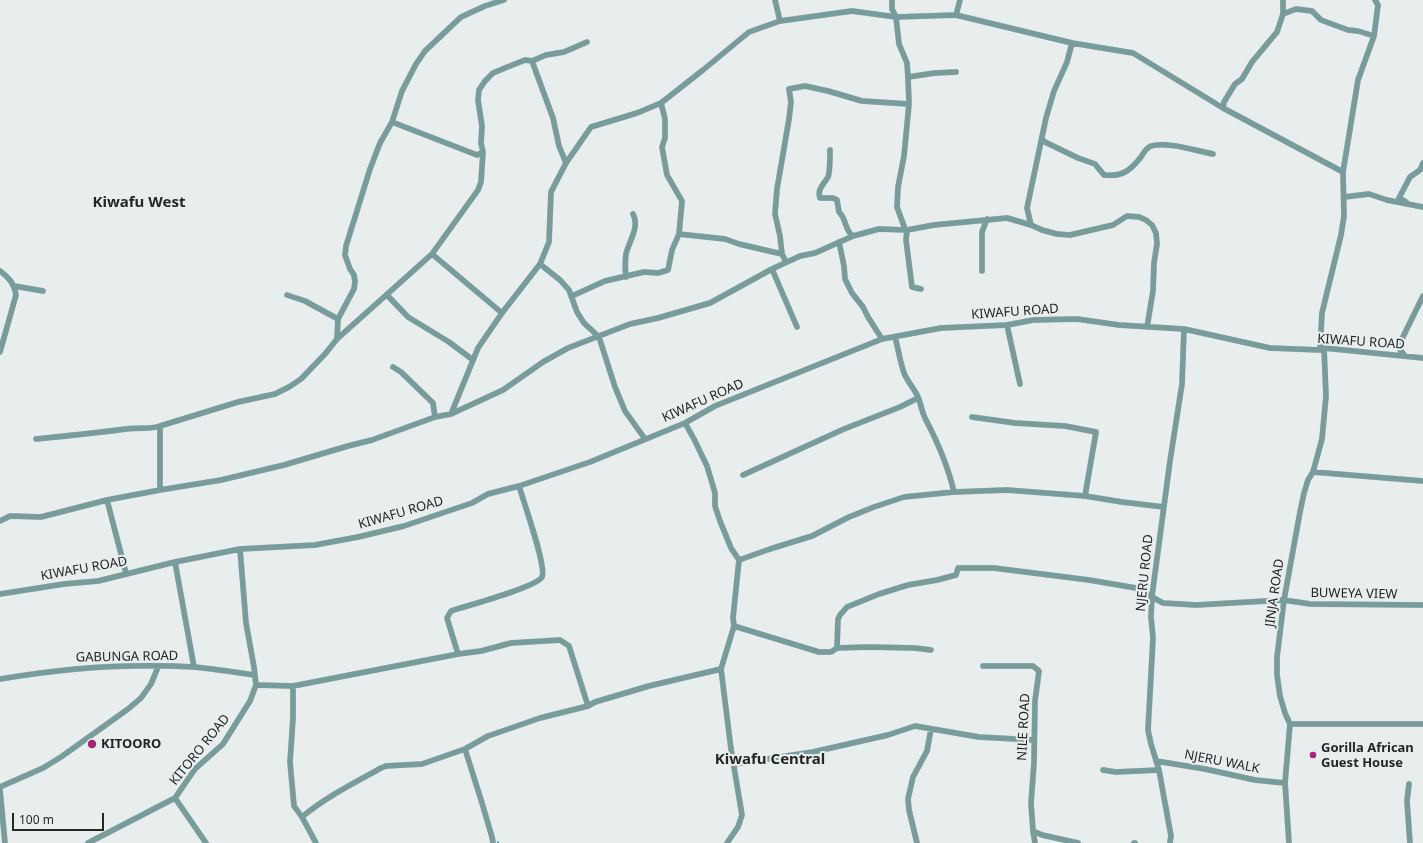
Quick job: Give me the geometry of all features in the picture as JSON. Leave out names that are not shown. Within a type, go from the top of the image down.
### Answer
[{"type":"street","points":[[337,339],[338,319],[354,289],[355,282],[354,275],[345,255],[346,246],[370,169],[380,143],[392,122],[402,91],[416,64],[425,51],[461,17],[485,6],[504,0]]},
{"type":"street","points":[[775,0],[780,21]]},
{"type":"street","points":[[892,0],[892,8],[896,17],[899,44],[907,63],[909,104],[904,156],[898,187],[897,207],[906,230],[912,287],[921,289]]},
{"type":"street","points":[[956,15],[960,0]]},
{"type":"street","points":[[1223,108],[1224,102],[1235,84],[1242,78],[1252,62],[1277,32],[1283,14],[1283,0]]},
{"type":"street","name":"JINJA ROAD","points":[[1289,843],[1285,783],[1290,724],[1280,696],[1277,676],[1277,656],[1284,600],[1304,493],[1308,480],[1313,472],[1322,439],[1326,396],[1322,349],[1322,313],[1341,235],[1344,216],[1343,172],[1358,80],[1374,36],[1378,5],[1375,0]]},
{"type":"street","points":[[1283,14],[1296,9],[1312,11],[1321,20],[1348,30],[1358,30],[1374,36]]},
{"type":"street","points":[[451,414],[478,348],[502,313],[540,264],[549,242],[552,192],[566,163],[591,127],[637,113],[661,102],[750,32],[780,21],[852,12],[896,17],[956,15],[1072,43],[1133,53],[1223,108],[1343,172]]},
{"type":"street","points":[[36,440],[89,432],[112,432],[128,429],[154,428],[238,402],[275,394],[289,387],[301,378],[325,354],[337,339],[432,254],[478,190],[481,182],[483,152],[481,143],[482,126],[478,100],[479,90],[485,81],[493,73],[525,60],[532,61],[546,55],[564,52],[587,42]]},
{"type":"street","points":[[1031,225],[1027,208],[1046,118],[1054,91],[1067,62],[1072,43]]},
{"type":"street","points":[[532,61],[553,118],[559,146],[566,163]]},
{"type":"street","points":[[908,77],[956,72]]},
{"type":"street","points":[[786,262],[782,254],[776,214],[777,189],[791,102],[789,89],[805,86],[828,90],[862,101],[909,104]]},
{"type":"street","points":[[572,296],[605,281],[644,272],[658,273],[668,270],[672,250],[680,234],[682,201],[667,175],[662,147],[665,138],[665,119],[661,102]]},
{"type":"street","points":[[392,122],[477,155],[483,152]]},
{"type":"street","points":[[1042,139],[1066,153],[1095,164],[1104,174],[1115,176],[1126,172],[1136,163],[1146,148],[1153,145],[1174,146],[1213,154]]},
{"type":"street","points":[[830,150],[828,176],[821,187],[819,195],[820,198],[834,198],[837,200],[839,212],[843,216],[849,233],[853,236]]},
{"type":"street","points":[[1409,204],[1399,198],[1410,177],[1420,170],[1423,163]]},
{"type":"street","points":[[1344,197],[1368,194],[1387,200],[1423,207]]},
{"type":"street","points":[[626,277],[626,254],[636,225],[632,214]]},
{"type":"street","points":[[0,521],[10,516],[41,517],[107,500],[221,480],[284,465],[372,440],[435,417],[451,414],[503,390],[543,362],[568,348],[630,324],[658,318],[710,303],[786,262],[853,236],[879,229],[906,230],[934,225],[1007,218],[1057,234],[1070,234],[1113,225],[1128,216],[1138,217],[1146,220],[1152,225],[1156,233],[1157,244],[1154,263],[1153,291],[1147,327]]},
{"type":"street","points":[[982,270],[982,232],[987,219]]},
{"type":"street","points":[[680,234],[725,239],[739,244],[782,254]]},
{"type":"street","points":[[839,242],[845,279],[852,293],[863,307],[882,339]]},
{"type":"street","points":[[432,254],[502,313]]},
{"type":"street","points":[[540,264],[560,280],[569,290],[577,312],[584,324],[599,336],[615,387],[625,411],[646,439]]},
{"type":"street","points":[[772,269],[797,327]]},
{"type":"street","points":[[0,271],[6,275],[14,286],[16,295],[0,352]]},
{"type":"street","points":[[14,286],[43,291]]},
{"type":"street","points":[[287,295],[305,301],[338,319]]},
{"type":"street","points":[[387,295],[408,317],[448,342],[473,360]]},
{"type":"street","points":[[1405,356],[1398,347],[1423,296]]},
{"type":"street","name":"KIWAFU ROAD","points":[[0,594],[64,584],[98,581],[175,562],[240,549],[315,546],[404,526],[472,503],[488,494],[519,486],[590,462],[685,423],[715,406],[882,339],[941,328],[1007,325],[1033,320],[1077,319],[1119,325],[1184,329],[1270,348],[1322,349],[1423,358]]},
{"type":"street","points":[[1007,325],[1020,384]]},
{"type":"street","name":"NJERU ROAD","points":[[1170,843],[1171,836],[1159,770],[1148,730],[1153,638],[1151,617],[1152,596],[1182,384],[1184,329]]},
{"type":"street","points":[[895,337],[904,373],[918,398],[923,413],[937,441],[950,472],[954,492]]},
{"type":"street","points":[[393,367],[401,372],[433,403],[435,417]]},
{"type":"street","points":[[743,475],[844,429],[900,407],[918,398]]},
{"type":"street","points":[[972,417],[1015,423],[1065,426],[1096,432],[1085,496]]},
{"type":"street","points":[[685,423],[707,466],[715,493],[715,506],[720,521],[731,548],[739,560],[733,618],[734,626],[721,669],[742,815],[738,827],[727,843]]},
{"type":"street","points":[[160,426],[160,490]]},
{"type":"street","points":[[1313,472],[1423,482]]},
{"type":"street","points":[[458,654],[448,618],[451,611],[523,588],[538,582],[542,577],[543,572],[532,525],[519,486]]},
{"type":"street","points":[[739,560],[812,536],[850,517],[904,497],[954,492],[1007,490],[1085,496],[1122,502],[1164,506]]},
{"type":"street","points":[[107,500],[126,574]]},
{"type":"street","points":[[240,549],[246,623],[256,686],[293,686],[458,654],[481,651],[511,643],[560,640],[569,646],[588,706]]},
{"type":"street","points":[[175,562],[194,667]]},
{"type":"street","name":"BUWEYA VIEW","points":[[837,648],[838,619],[847,607],[879,594],[908,585],[956,575],[958,568],[994,568],[1089,580],[1136,588],[1163,603],[1196,605],[1284,600],[1310,604],[1341,606],[1423,605]]},
{"type":"street","points":[[734,626],[819,652],[831,652],[837,648],[915,648],[932,650]]},
{"type":"street","name":"GABUNGA ROAD","points":[[0,679],[39,672],[113,666],[194,667],[254,675]]},
{"type":"street","name":"NILE ROAD","points":[[983,666],[1033,666],[1038,669],[1040,674],[1035,701],[1032,803],[1033,831],[1036,843]]},
{"type":"street","points":[[5,843],[0,789],[43,768],[61,757],[141,698],[151,684],[158,667]]},
{"type":"street","points":[[302,817],[312,808],[381,768],[422,764],[465,749],[488,736],[540,718],[588,706],[595,702],[649,686],[721,669]]},
{"type":"street","name":"KITORO ROAD","points":[[88,843],[175,798],[195,769],[223,744],[241,717],[256,686]]},
{"type":"street","points":[[293,686],[293,718],[290,762],[294,806],[302,817],[316,843]]},
{"type":"street","points":[[1290,724],[1423,724]]},
{"type":"street","points":[[734,764],[826,749],[888,735],[915,726],[979,737],[1034,740]]},
{"type":"street","points":[[917,843],[909,810],[908,799],[913,777],[927,751],[931,729]]},
{"type":"street","points":[[465,749],[492,836],[492,843]]},
{"type":"street","name":"NJERU WALK","points":[[1156,761],[1205,769],[1255,780],[1285,783]]},
{"type":"street","points":[[1103,770],[1116,772],[1159,770]]},
{"type":"street","points":[[1409,784],[1407,801],[1410,843]]},
{"type":"street","points":[[175,798],[206,843]]},
{"type":"street","points":[[1033,831],[1078,843]]},
{"type":"place","name":"KITOORO","points":[[92,744]]},
{"type":"place","name":"Gorilla African Guest House","points":[[1313,755]]},
{"type":"district","name":"Kiwafu West","points":[[139,203]]},
{"type":"district","name":"Kiwafu Central","points":[[770,760]]}]
